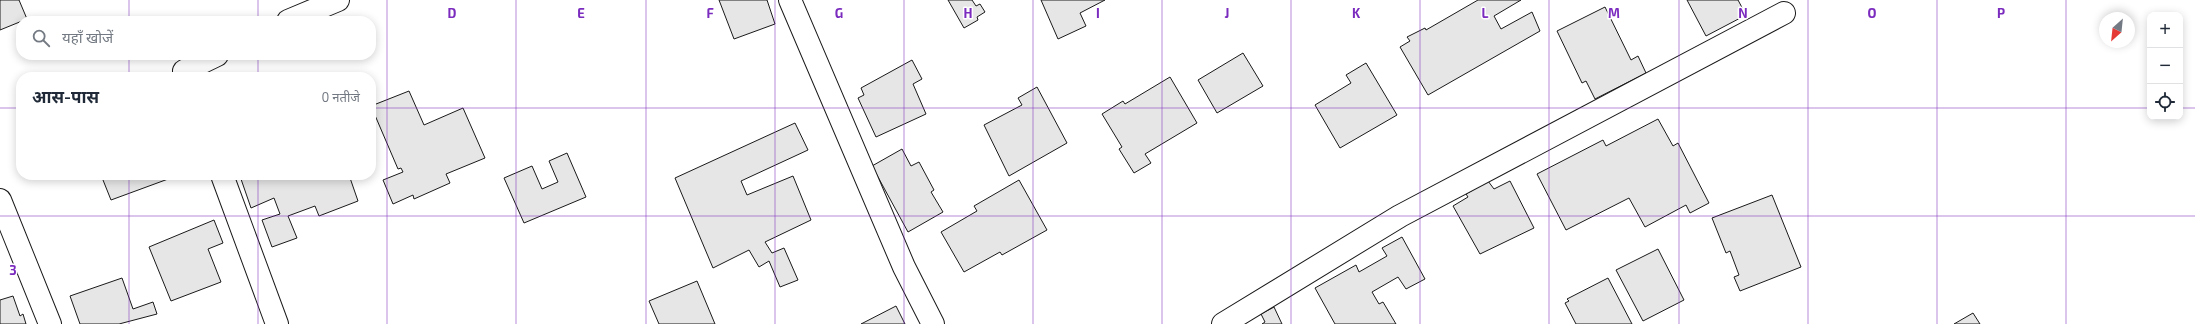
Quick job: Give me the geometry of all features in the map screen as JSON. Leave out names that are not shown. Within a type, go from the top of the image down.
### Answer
[{"type":"street","points":[[295,16],[309,5],[338,0]]},
{"type":"street","points":[[790,0],[904,267],[933,324]]},
{"type":"street","points":[[1224,324],[1400,216],[1784,13]]},
{"type":"street","points":[[184,72],[207,60]]},
{"type":"street","points":[[224,180],[277,324]]},
{"type":"street","points":[[0,200],[50,324]]},
{"type":"building","points":[[0,0],[19,0],[26,16],[16,16],[16,23],[0,30]]},
{"type":"building","points":[[719,0],[767,0],[775,24],[734,39]]},
{"type":"building","points":[[948,0],[972,0],[976,6],[980,4],[985,12],[977,17],[978,20],[964,28]]},
{"type":"building","points":[[1041,0],[1105,0],[1080,13],[1086,26],[1058,39]]},
{"type":"building","points":[[1478,0],[1521,0],[1494,16],[1501,29],[1532,12],[1540,31],[1428,95],[1400,47],[1410,41],[1407,37],[1425,28],[1426,30]]},
{"type":"building","points":[[1687,0],[1738,0],[1746,15],[1706,36]]},
{"type":"building","points":[[1605,7],[1631,60],[1638,56],[1646,73],[1595,99],[1586,81],[1582,83],[1557,31]]},
{"type":"building","points":[[1243,53],[1263,86],[1217,113],[1198,80]]},
{"type":"building","points":[[912,60],[922,79],[913,84],[926,114],[876,137],[858,98],[864,95],[861,88]]},
{"type":"building","points":[[1366,63],[1397,115],[1340,148],[1315,105],[1351,83],[1346,75]]},
{"type":"building","points":[[1170,77],[1197,123],[1145,154],[1151,163],[1134,173],[1119,149],[1122,147],[1102,114],[1123,101],[1125,104]]},
{"type":"building","points":[[1037,87],[1067,143],[1009,176],[984,125],[1022,105],[1018,98]]},
{"type":"building","points":[[409,91],[424,125],[463,108],[485,158],[446,174],[450,183],[414,199],[413,195],[393,204],[383,180],[403,172],[401,168],[398,169],[376,118],[376,104]]},
{"type":"building","points":[[1658,119],[1673,146],[1678,143],[1709,203],[1690,213],[1686,205],[1645,227],[1629,198],[1566,230],[1537,174],[1603,140],[1606,146]]},
{"type":"building","points":[[795,123],[808,150],[741,181],[747,195],[793,176],[811,220],[765,242],[772,253],[784,248],[798,280],[780,287],[769,261],[759,267],[749,250],[713,268],[675,178]]},
{"type":"building","points":[[902,149],[911,166],[919,162],[934,190],[931,192],[943,212],[908,232],[872,166]]},
{"type":"building","points":[[567,153],[586,197],[524,223],[504,178],[532,166],[542,189],[558,182],[549,161]]},
{"type":"building","points":[[103,180],[165,180],[111,200]]},
{"type":"building","points":[[241,180],[351,180],[358,201],[319,216],[315,206],[288,216],[297,238],[272,247],[262,220],[280,214],[274,198],[251,208]]},
{"type":"building","points":[[1019,180],[1047,230],[1002,255],[1000,252],[964,272],[941,232],[977,211],[974,206]]},
{"type":"building","points":[[1488,181],[1494,189],[1510,181],[1534,228],[1480,254],[1453,206],[1468,197],[1466,194]]},
{"type":"building","points":[[1772,195],[1801,267],[1740,291],[1734,277],[1739,275],[1730,251],[1726,253],[1712,218]]},
{"type":"building","points":[[214,220],[223,243],[208,249],[221,282],[171,301],[149,247]]},
{"type":"building","points":[[1402,237],[1425,279],[1406,289],[1398,277],[1372,292],[1379,304],[1383,302],[1396,324],[1335,324],[1315,288],[1356,265],[1359,272],[1387,256],[1382,248]]},
{"type":"building","points":[[1658,249],[1684,300],[1643,321],[1616,270]]},
{"type":"building","points":[[122,278],[133,309],[153,302],[157,314],[119,324],[80,324],[70,296]]},
{"type":"building","points":[[1608,278],[1632,324],[1576,324],[1565,303],[1569,301],[1567,299]]},
{"type":"building","points":[[697,281],[715,324],[659,324],[649,301]]},
{"type":"building","points":[[13,296],[20,316],[23,314],[26,324],[0,324],[0,300]]},
{"type":"building","points":[[896,306],[905,324],[861,324]]},
{"type":"building","points":[[1274,307],[1282,324],[1262,324],[1265,322],[1261,314]]},
{"type":"building","points":[[1973,313],[1980,324],[1954,324]]}]
